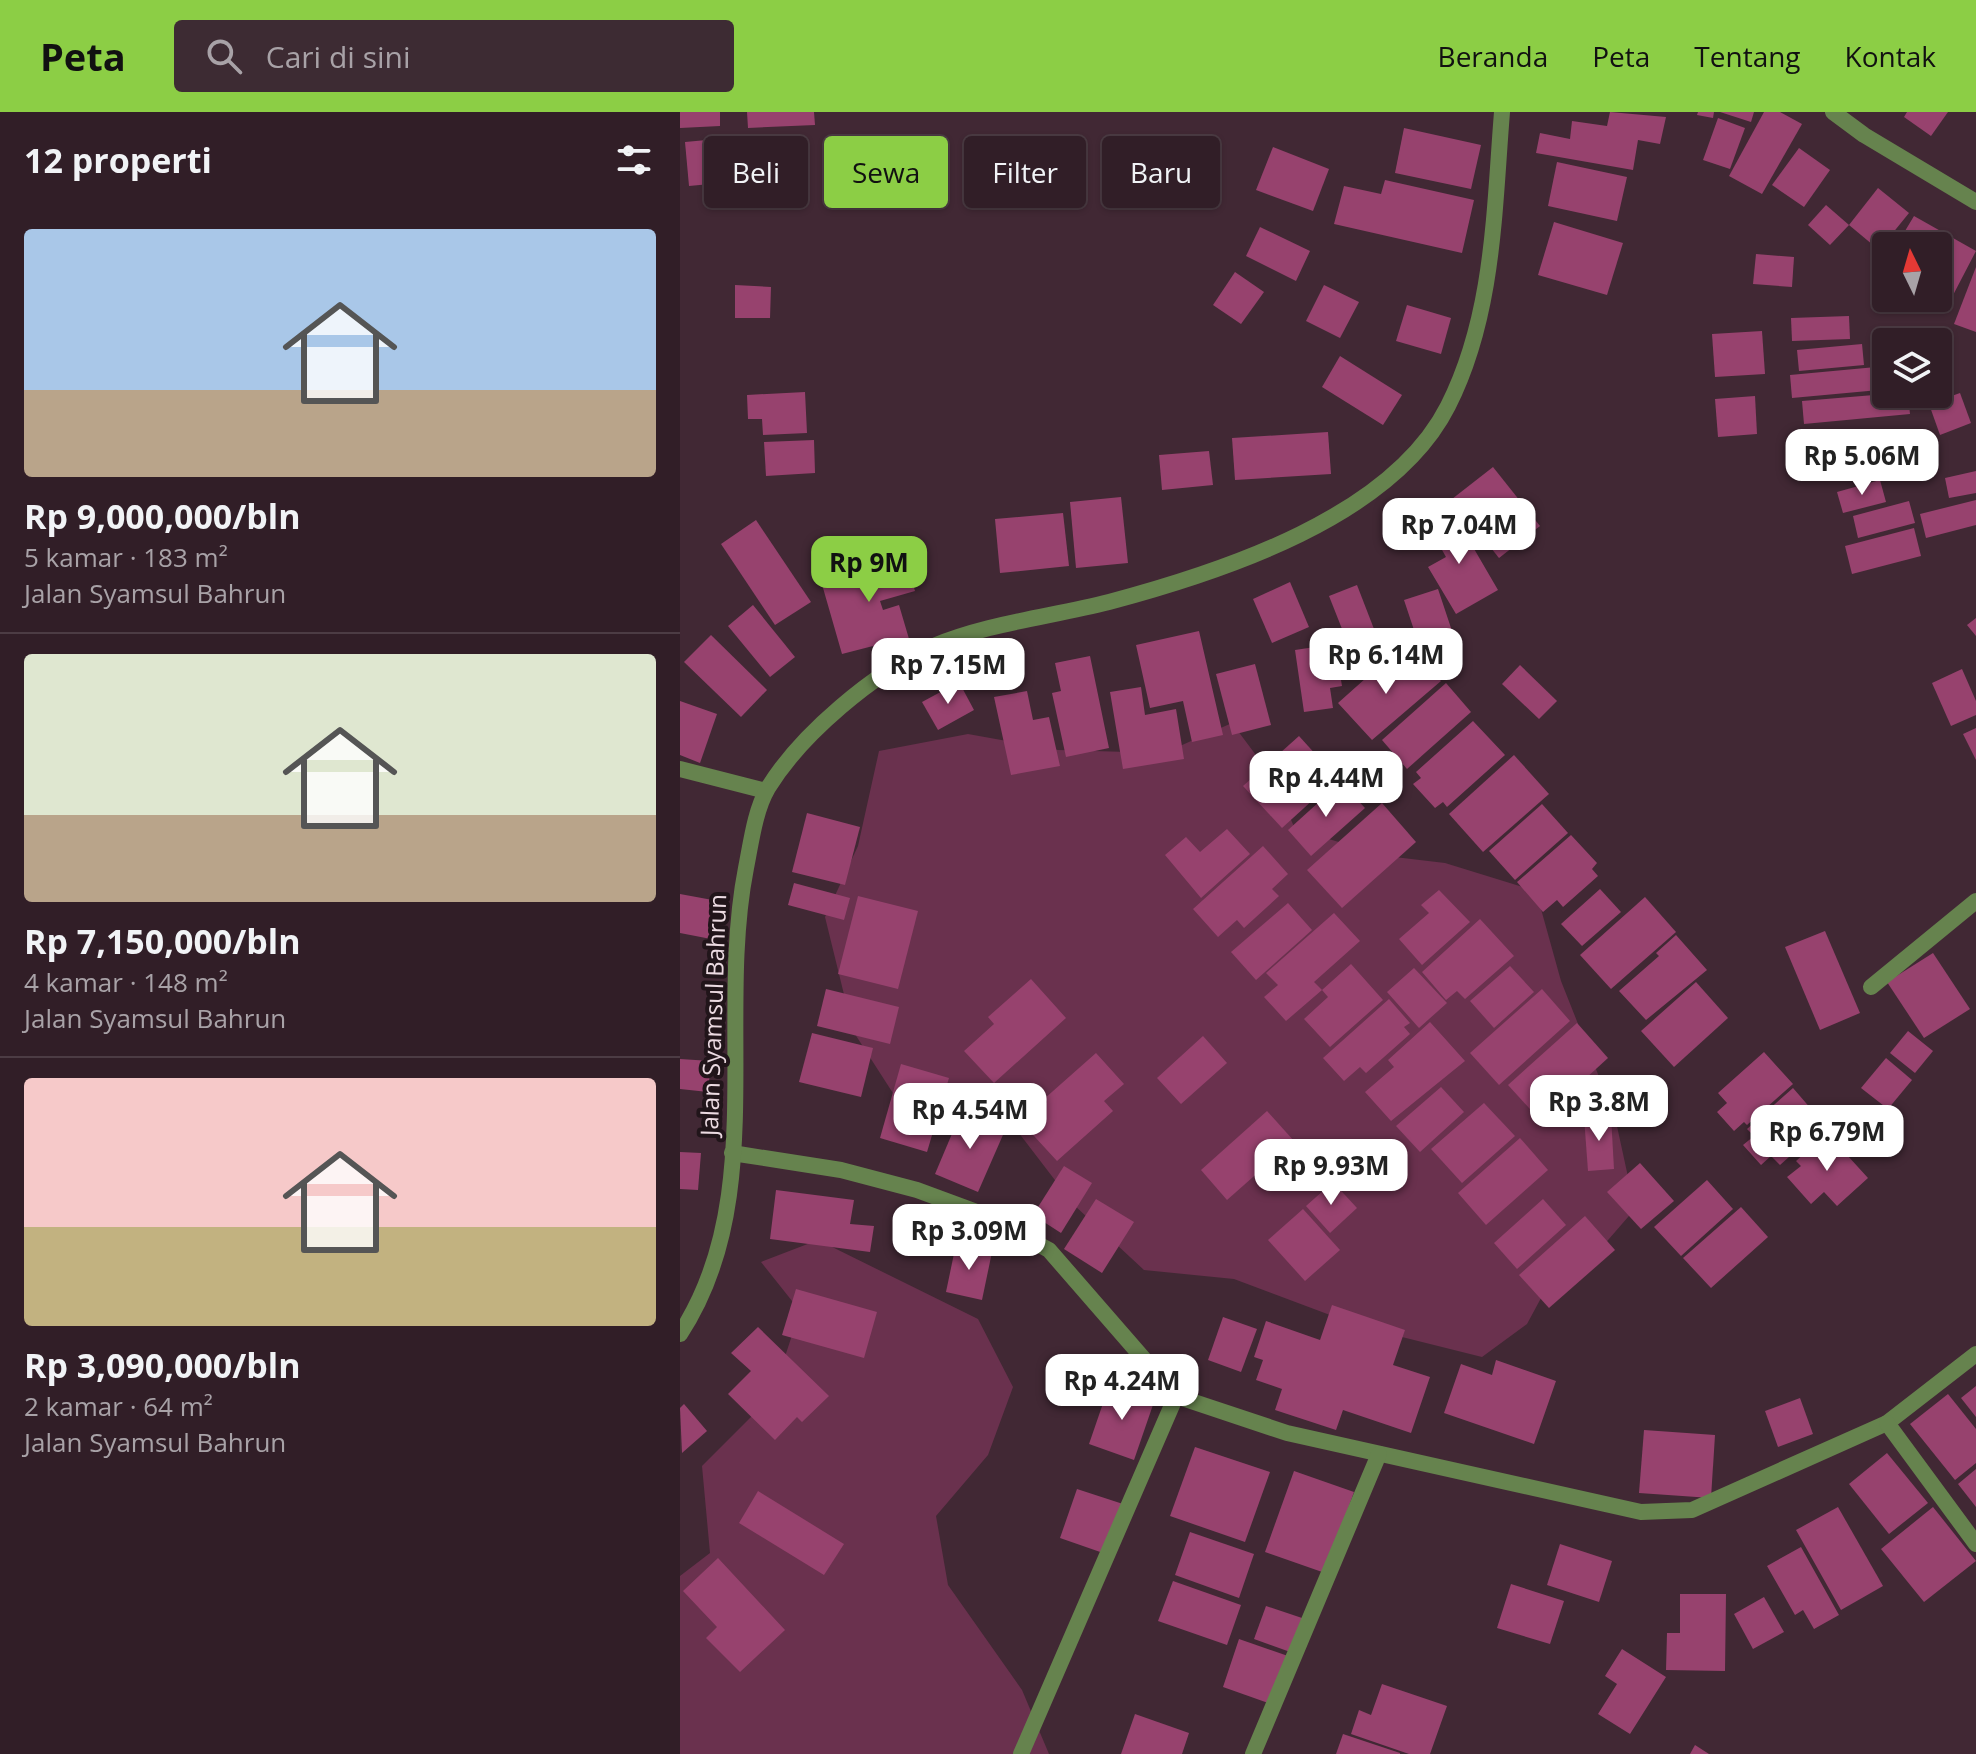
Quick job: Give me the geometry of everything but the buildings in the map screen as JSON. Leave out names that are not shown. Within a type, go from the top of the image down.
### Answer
[{"type":"street","name":"Jalan Syamsul Bahrun","points":[[680,1334],[699,1305],[714,1269],[730,1190],[736,938],[751,844],[766,791],[795,750],[838,711],[881,676],[931,648],[990,628],[1110,601],[1243,559],[1313,526],[1389,479],[1424,447],[1449,404],[1478,319],[1495,233],[1502,112]]},
{"type":"street","points":[[1833,112],[1864,135],[1976,202]]},
{"type":"street","points":[[680,769],[766,791]]},
{"type":"street","points":[[1871,987],[1976,901]]},
{"type":"street","points":[[732,1153],[841,1170],[917,1190],[982,1214],[1049,1250],[1176,1396],[1287,1433],[1641,1512],[1692,1510],[1887,1423],[1976,1354]]},
{"type":"street","points":[[1021,1754],[1176,1396]]},
{"type":"street","points":[[1887,1423],[1976,1544]]},
{"type":"street","points":[[1253,1754],[1379,1454]]},
{"type":"shaded area","points":[[1232,723],[1273,778],[1295,829],[1386,856],[1445,863],[1536,891],[1561,981],[1615,1117],[1635,1209],[1602,1247],[1547,1287],[1527,1324],[1482,1357],[1362,1327],[1234,1279],[1144,1270],[1074,1205],[1015,1128],[907,1115],[853,1031],[825,917],[858,846],[879,751],[968,734],[1058,750],[1164,753]]},
{"type":"shaded area","points":[[818,1240],[978,1319],[1013,1387],[988,1455],[936,1516],[948,1585],[1022,1690],[1049,1754],[680,1754],[680,1576],[710,1553],[702,1466],[772,1396],[800,1311],[761,1262]]}]
